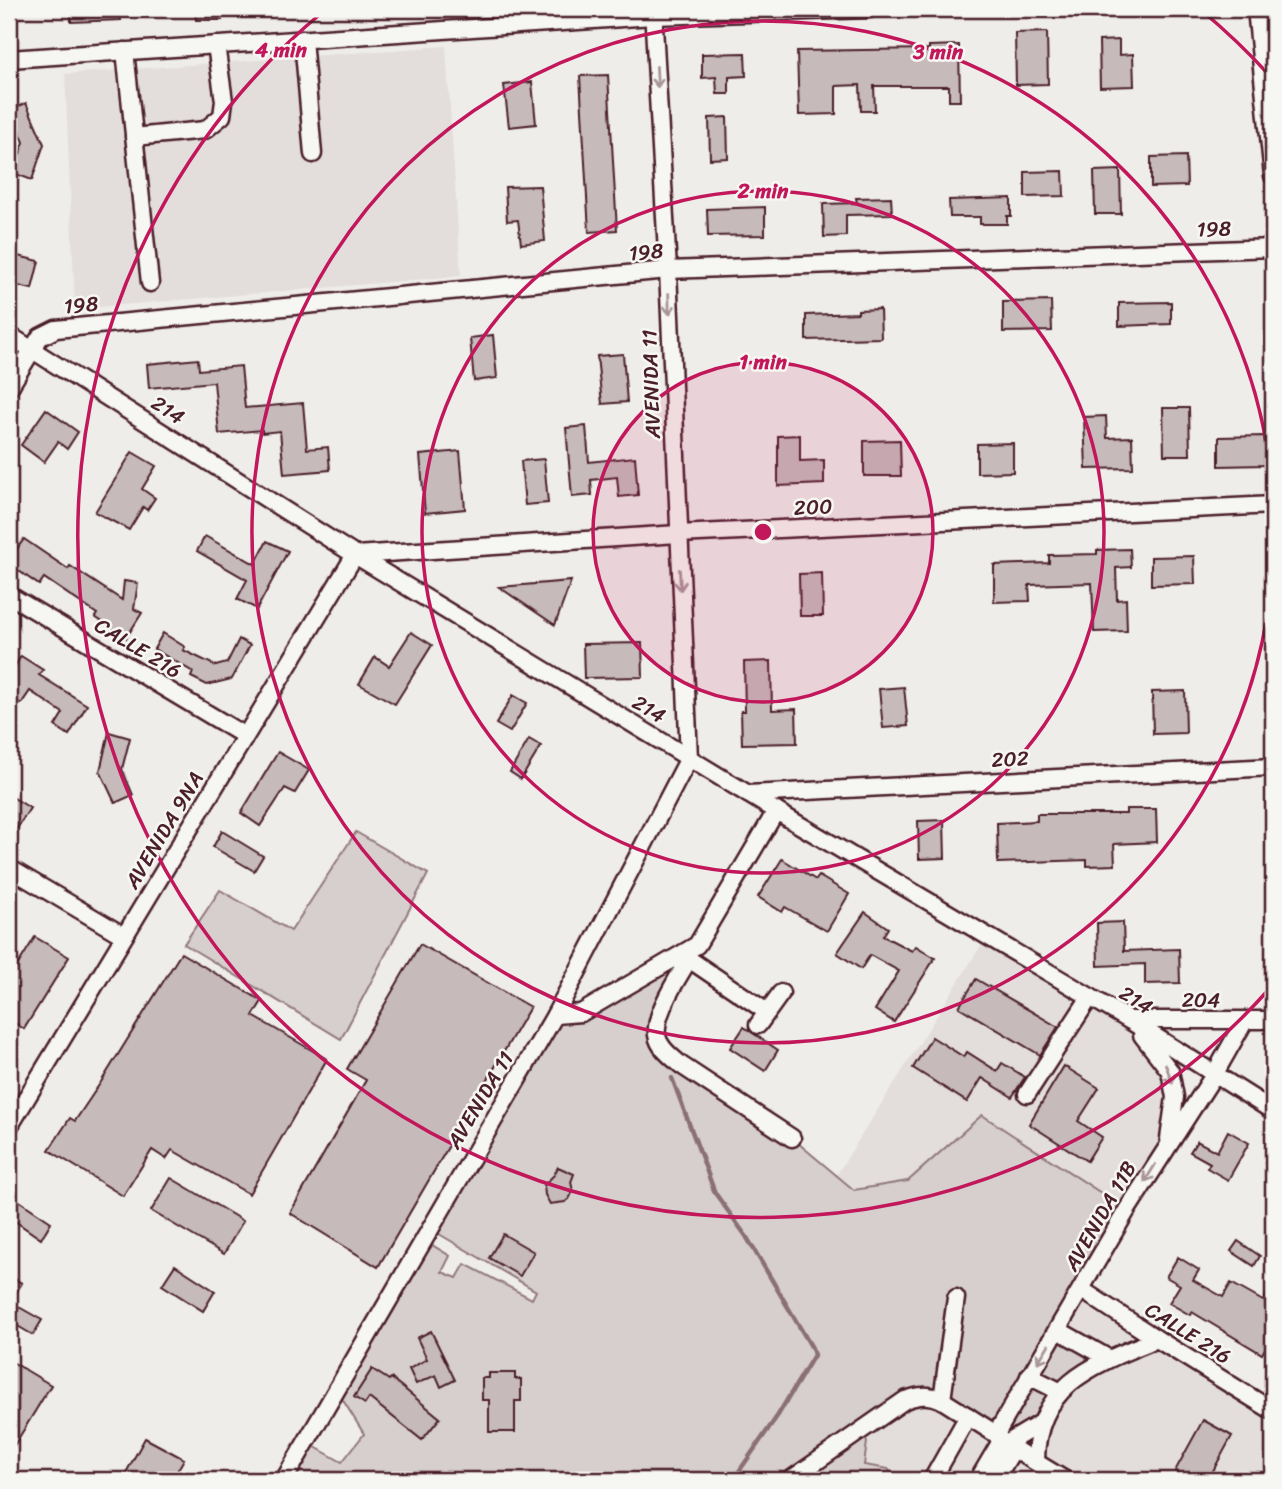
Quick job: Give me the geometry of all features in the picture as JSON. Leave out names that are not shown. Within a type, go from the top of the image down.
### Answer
[{"type":"street","points":[[9,59],[653,12],[869,9]]},
{"type":"street","points":[[1256,9],[1273,176]]},
{"type":"street","name":"AVENIDA 11","points":[[284,1480],[422,1238],[555,1015],[689,758],[668,270],[653,12]]},
{"type":"street","points":[[303,39],[313,154]]},
{"type":"street","points":[[134,137],[205,130],[222,116],[224,101],[216,45]]},
{"type":"street","points":[[125,51],[150,283]]},
{"type":"street","name":"198","points":[[32,348],[40,337],[56,329],[668,270],[1273,248]]},
{"type":"street","name":"214","points":[[9,335],[355,555],[776,811],[1129,1020],[1273,1111]]},
{"type":"street","points":[[9,388],[32,348]]},
{"type":"street","name":"200","points":[[355,555],[678,534],[1273,505]]},
{"type":"street","name":"AVENIDA 9NA","points":[[9,1127],[355,555]]},
{"type":"street","name":"CALLE 216","points":[[9,595],[246,736]]},
{"type":"street","name":"202","points":[[748,794],[1273,766]]},
{"type":"street","points":[[776,811],[697,945],[686,957],[663,1006],[657,1035],[666,1052],[681,1065],[792,1138]]},
{"type":"street","points":[[9,868],[124,936]]},
{"type":"street","points":[[555,1015],[582,1013],[686,957]]},
{"type":"street","points":[[686,957],[762,1018],[781,993]]},
{"type":"street","points":[[1027,1094],[1090,997]]},
{"type":"street","points":[[1129,1020],[1170,1071],[1175,1097],[1168,1143]]},
{"type":"street","name":"204","points":[[1129,1020],[1273,1020]]},
{"type":"street","name":"AVENIDA 11B","points":[[1004,1442],[1030,1376],[1168,1143],[1244,1022]]},
{"type":"street","name":"CALLE 216","points":[[1082,1290],[1273,1411]]},
{"type":"street","points":[[942,1400],[956,1298]]},
{"type":"street","points":[[1058,1330],[1108,1359]]},
{"type":"street","points":[[1039,1469],[1036,1443],[1041,1423],[1059,1391],[1092,1366],[1157,1339]]},
{"type":"street","points":[[1030,1376],[1059,1391]]},
{"type":"street","points":[[790,1480],[905,1400],[919,1395],[931,1395],[942,1400],[1039,1469],[1065,1480]]},
{"type":"street","points":[[932,1480],[968,1416]]},
{"type":"street","points":[[978,1480],[1004,1442],[1041,1423]]},
{"type":"street","points":[[995,1480],[1004,1442]]},
{"type":"shaded area","points":[[446,46],[461,276],[75,309],[65,74]]},
{"type":"shaded area","points":[[356,832],[428,874],[341,1039],[184,944],[220,890],[291,931]]},
{"type":"shaded area","points":[[987,936],[1129,1020],[1170,1071],[1168,1143],[1082,1290],[1273,1409],[1273,1480],[639,1480],[701,1390]]},
{"type":"shaded area","points":[[683,955],[660,1043],[792,1138],[854,1190],[908,1181],[982,1115],[1127,1210],[996,1434],[931,1395],[860,1432],[867,1442],[864,1465],[888,1469],[898,1480],[283,1480],[306,1442],[342,1462],[364,1434],[336,1389],[422,1239],[450,1256],[442,1272],[457,1278],[465,1264],[532,1299],[536,1291],[434,1231],[555,1015],[582,1013]]},
{"type":"shaded area","points":[[1063,1338],[1086,1352],[1086,1358],[1076,1372],[1052,1381],[1043,1372],[1045,1361],[1052,1348]]},
{"type":"shaded area","points":[[1030,1386],[1047,1393],[1034,1421],[1008,1435],[1007,1428]]},
{"type":"building","points":[[71,9],[120,9],[121,20],[71,22]]},
{"type":"building","points":[[195,9],[222,9],[222,20],[196,20]]},
{"type":"building","points":[[1047,32],[1048,84],[1016,85],[1015,33]]},
{"type":"building","points":[[1119,40],[1119,55],[1133,54],[1134,86],[1100,87],[1099,41]]},
{"type":"building","points":[[959,45],[960,101],[949,101],[949,86],[874,86],[875,111],[861,111],[860,85],[836,86],[836,114],[799,115],[797,51],[929,49],[929,46]]},
{"type":"building","points":[[745,53],[746,76],[729,77],[729,94],[717,94],[716,77],[702,78],[702,54]]},
{"type":"building","points":[[608,75],[617,230],[589,232],[580,76]]},
{"type":"building","points":[[532,82],[536,124],[509,127],[504,85]]},
{"type":"building","points":[[26,103],[44,144],[32,180],[13,173],[24,142],[10,110]]},
{"type":"building","points":[[727,117],[728,158],[710,159],[709,118]]},
{"type":"building","points":[[1186,156],[1187,186],[1151,187],[1151,157]]},
{"type":"building","points":[[1120,170],[1121,214],[1095,214],[1094,171]]},
{"type":"building","points":[[1063,171],[1064,196],[1025,197],[1025,172]]},
{"type":"building","points":[[540,186],[545,241],[521,244],[518,220],[507,221],[505,187]]},
{"type":"building","points":[[891,197],[892,214],[846,215],[846,236],[824,237],[823,204],[857,203],[856,198]]},
{"type":"building","points":[[1011,198],[1011,216],[1007,216],[1007,224],[980,224],[980,217],[950,217],[949,200]]},
{"type":"building","points":[[765,207],[765,235],[708,236],[707,209]]},
{"type":"building","points":[[9,254],[39,261],[32,289],[9,284]]},
{"type":"building","points":[[1051,301],[1052,331],[1003,332],[1003,302]]},
{"type":"building","points":[[1171,302],[1171,324],[1119,326],[1119,303]]},
{"type":"building","points":[[880,309],[881,338],[806,340],[806,315],[858,313],[858,310]]},
{"type":"building","points":[[493,335],[497,378],[474,381],[470,338]]},
{"type":"building","points":[[623,354],[627,402],[602,404],[597,356]]},
{"type":"building","points":[[198,359],[199,370],[241,366],[245,408],[303,403],[307,449],[328,447],[330,470],[284,474],[280,431],[219,434],[214,382],[149,388],[147,364]]},
{"type":"building","points":[[1163,408],[1189,408],[1190,455],[1164,455]]},
{"type":"building","points":[[46,409],[78,432],[67,449],[58,442],[44,462],[21,445]]},
{"type":"building","points":[[1106,416],[1107,438],[1132,437],[1133,468],[1086,469],[1084,417]]},
{"type":"building","points":[[586,426],[589,462],[635,457],[638,495],[619,497],[617,477],[591,480],[592,495],[572,497],[566,428]]},
{"type":"building","points":[[800,435],[800,461],[824,460],[824,484],[778,486],[778,436]]},
{"type":"building","points":[[1265,436],[1265,465],[1219,466],[1219,437]]},
{"type":"building","points":[[900,440],[901,476],[864,476],[864,441]]},
{"type":"building","points":[[1013,443],[1013,472],[977,473],[977,444]]},
{"type":"building","points":[[460,451],[465,509],[425,513],[420,455]]},
{"type":"building","points":[[132,452],[156,466],[142,489],[155,498],[147,510],[143,507],[129,530],[95,512]]},
{"type":"building","points":[[544,459],[548,503],[525,505],[521,461]]},
{"type":"building","points":[[205,536],[255,564],[267,541],[288,551],[257,609],[237,599],[247,580],[197,551]]},
{"type":"building","points":[[24,539],[68,569],[70,566],[122,600],[124,581],[138,583],[134,609],[142,613],[126,638],[95,617],[97,614],[44,578],[39,585],[9,564]]},
{"type":"building","points":[[1130,549],[1131,567],[1116,568],[1117,600],[1126,599],[1127,631],[1094,632],[1092,583],[1029,585],[1030,601],[994,602],[994,565],[1049,563],[1049,555],[1097,554],[1097,550]]},
{"type":"building","points":[[1194,556],[1195,584],[1151,585],[1151,557]]},
{"type":"building","points":[[822,573],[823,616],[800,616],[799,574]]},
{"type":"building","points":[[571,581],[555,625],[499,587]]},
{"type":"building","points":[[411,632],[432,645],[395,704],[359,684],[375,657],[389,666]]},
{"type":"building","points":[[163,633],[185,647],[183,650],[216,666],[227,663],[239,639],[250,645],[232,679],[207,685],[191,677],[193,672],[154,649]]},
{"type":"building","points":[[642,643],[643,677],[584,678],[583,644]]},
{"type":"building","points":[[21,656],[43,670],[39,675],[87,705],[69,735],[55,726],[63,713],[30,691],[21,704],[9,696],[9,676]]},
{"type":"building","points":[[771,661],[772,710],[796,709],[797,743],[742,744],[741,711],[745,711],[744,662]]},
{"type":"building","points":[[904,687],[908,726],[883,728],[879,689]]},
{"type":"building","points":[[1185,691],[1186,733],[1153,734],[1152,692]]},
{"type":"building","points":[[513,695],[527,703],[510,732],[496,724]]},
{"type":"building","points":[[109,732],[130,738],[122,769],[133,795],[115,803],[100,771]]},
{"type":"building","points":[[529,739],[541,746],[521,779],[510,772]]},
{"type":"building","points":[[278,752],[309,770],[295,793],[285,788],[260,826],[241,813]]},
{"type":"building","points":[[9,795],[30,808],[9,841]]},
{"type":"building","points":[[1126,809],[1156,809],[1157,842],[1114,844],[1115,865],[1087,866],[1087,860],[998,863],[997,823],[1037,821],[1037,814],[1126,814]]},
{"type":"building","points":[[944,820],[945,858],[919,859],[918,821]]},
{"type":"building","points":[[222,831],[263,856],[254,871],[213,847]]},
{"type":"building","points":[[782,859],[816,880],[819,876],[849,894],[827,931],[785,907],[782,912],[758,897]]},
{"type":"building","points":[[865,912],[888,928],[883,936],[912,951],[916,946],[935,958],[894,1022],[875,1010],[899,971],[870,955],[861,969],[837,953]]},
{"type":"building","points":[[1123,922],[1124,951],[1179,949],[1180,983],[1145,984],[1145,964],[1098,966],[1097,923]]},
{"type":"building","points":[[35,937],[69,957],[24,1029],[9,1019],[9,979]]},
{"type":"building","points":[[420,944],[530,1007],[378,1267],[290,1213],[366,1080],[347,1069]]},
{"type":"building","points":[[181,953],[262,1001],[253,1016],[327,1059],[249,1194],[172,1150],[166,1159],[152,1150],[123,1196],[49,1150],[70,1118],[75,1121]]},
{"type":"building","points":[[976,979],[1058,1027],[1040,1055],[959,1007]]},
{"type":"building","points":[[744,1027],[778,1050],[765,1071],[730,1048]]},
{"type":"building","points":[[932,1037],[964,1057],[967,1052],[997,1071],[1002,1063],[1025,1077],[1012,1097],[982,1078],[967,1102],[913,1068]]},
{"type":"building","points":[[1064,1066],[1099,1088],[1078,1121],[1102,1137],[1087,1161],[1029,1124]]},
{"type":"building","points":[[1228,1131],[1249,1143],[1228,1180],[1207,1168],[1210,1163],[1190,1152],[1197,1141],[1217,1152]]},
{"type":"building","points":[[558,1167],[574,1174],[571,1182],[573,1191],[565,1202],[550,1204],[544,1185]]},
{"type":"building","points":[[171,1178],[243,1221],[224,1254],[151,1211]]},
{"type":"building","points":[[9,1194],[51,1222],[41,1239],[9,1217]]},
{"type":"building","points":[[503,1234],[534,1252],[520,1276],[489,1258]]},
{"type":"building","points":[[1238,1241],[1260,1256],[1254,1266],[1231,1251]]},
{"type":"building","points":[[1178,1257],[1199,1270],[1193,1280],[1223,1297],[1231,1283],[1263,1301],[1273,1283],[1273,1335],[1262,1354],[1192,1312],[1190,1315],[1169,1303],[1180,1285],[1166,1277]]},
{"type":"building","points":[[175,1265],[215,1291],[203,1311],[162,1285]]},
{"type":"building","points":[[9,1276],[22,1283],[10,1302],[42,1320],[33,1335],[9,1321]]},
{"type":"building","points":[[431,1331],[455,1380],[441,1387],[436,1375],[416,1384],[409,1369],[427,1359],[417,1338]]},
{"type":"building","points":[[9,1360],[51,1385],[9,1454]]},
{"type":"building","points":[[372,1369],[389,1380],[391,1378],[440,1418],[422,1440],[369,1398],[365,1404],[354,1397]]},
{"type":"building","points":[[489,1373],[515,1373],[515,1379],[521,1379],[521,1401],[515,1401],[515,1432],[489,1432],[489,1400],[482,1400],[482,1378],[489,1378]]},
{"type":"building","points":[[1203,1420],[1232,1436],[1208,1480],[1191,1480],[1175,1471]]},
{"type":"building","points":[[145,1438],[184,1459],[172,1480],[122,1480]]},
{"type":"waterway","points":[[672,1078],[715,1193],[746,1236],[814,1355],[778,1415],[733,1480]]}]
